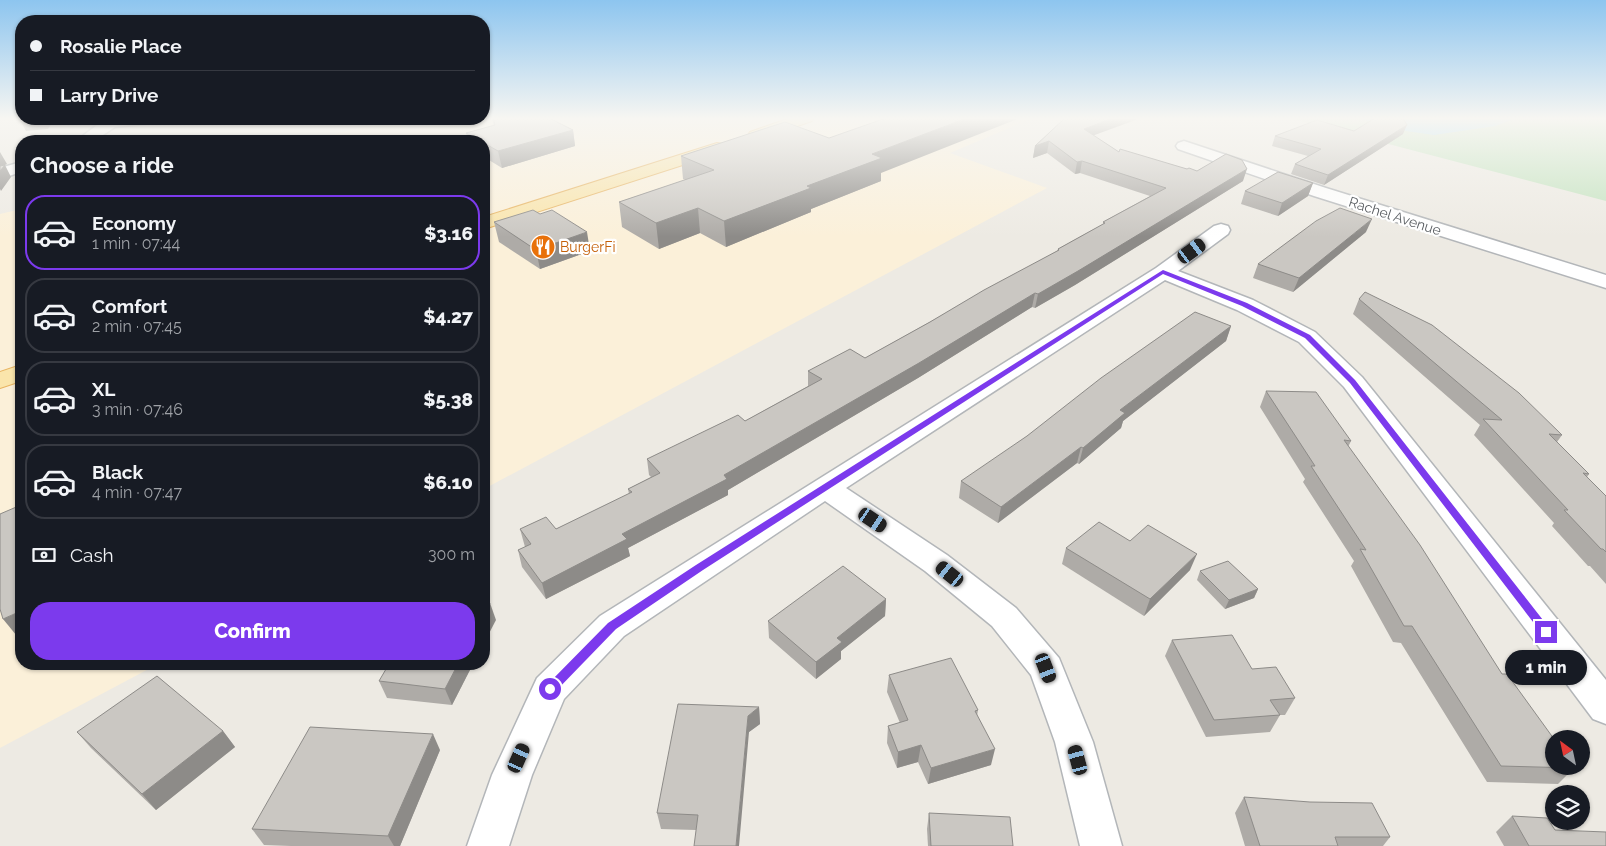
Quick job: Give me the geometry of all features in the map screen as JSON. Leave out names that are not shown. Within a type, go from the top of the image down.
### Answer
[{"type":"main road","points":[[490,221],[685,157]]},
{"type":"main road","points":[[0,380],[15,375]]},
{"type":"street","name":"Rachel Avenue","points":[[1219,157],[1606,282]]},
{"type":"street","points":[[0,174],[15,169]]},
{"type":"street","points":[[488,846],[512,775],[550,689],[612,626],[825,487],[1163,272],[1221,230]]},
{"type":"street","points":[[1163,272],[1245,304],[1307,336],[1353,382],[1606,708]]},
{"type":"street","points":[[825,487],[936,563],[1004,618],[1046,668],[1074,742],[1101,846]]},
{"type":"shaded area","points":[[490,157],[962,157],[1047,188],[490,486]]},
{"type":"shaded area","points":[[15,210],[15,670],[147,670],[0,748],[0,214]]},
{"type":"green space","points":[[1440,157],[1606,157],[1606,201]]},
{"type":"building","points":[[684,157],[882,158],[807,186],[811,188],[724,221],[698,208],[656,223],[619,202],[714,170]]},
{"type":"building","points":[[1071,157],[1148,157],[1197,171],[1220,157],[1235,157],[1242,160],[1247,169],[1078,271],[1038,294],[1035,293],[919,363],[724,475],[727,479],[622,534],[627,539],[542,583],[518,550],[531,544],[520,529],[546,517],[556,529],[632,492],[628,489],[660,473],[647,459],[738,415],[745,421],[822,379],[808,371],[850,349],[865,358],[1166,188],[1082,161],[1077,162]]},
{"type":"building","points":[[1306,157],[1356,157],[1328,175],[1295,164]]},
{"type":"building","points":[[1278,172],[1313,183],[1282,203],[1245,191]]},
{"type":"building","points":[[1340,208],[1372,219],[1299,278],[1258,264],[1316,221]]},
{"type":"building","points":[[533,210],[540,214],[552,210],[587,232],[536,250],[494,222]]},
{"type":"building","points":[[1365,292],[1432,325],[1519,393],[1562,435],[1549,434],[1589,474],[1583,473],[1606,496],[1606,552],[1564,510],[1568,510],[1483,419],[1502,420],[1359,299]]},
{"type":"building","points":[[1195,312],[1231,326],[1120,410],[1125,413],[1083,448],[1081,447],[1001,507],[961,481],[1027,436],[1101,378]]},
{"type":"building","points":[[1266,391],[1316,392],[1351,441],[1344,440],[1420,545],[1502,674],[1507,674],[1547,730],[1545,730],[1545,767],[1501,766],[1412,626],[1404,626],[1360,549],[1366,550],[1311,466],[1315,466]]},
{"type":"building","points":[[15,508],[15,614],[3,619],[0,609],[0,514]]},
{"type":"building","points":[[1099,522],[1130,541],[1148,525],[1197,554],[1150,599],[1066,548]]},
{"type":"building","points":[[1228,561],[1258,589],[1229,600],[1200,571]]},
{"type":"building","points":[[843,566],[886,599],[837,638],[842,642],[816,662],[768,621]]},
{"type":"building","points":[[1232,635],[1252,669],[1276,667],[1295,698],[1270,700],[1280,715],[1214,720],[1172,640]]},
{"type":"building","points":[[951,658],[978,710],[975,711],[995,749],[931,768],[921,745],[898,752],[888,726],[908,720],[889,675]]},
{"type":"building","points":[[385,670],[455,670],[445,689],[379,681]]},
{"type":"building","points":[[157,676],[223,731],[142,794],[77,732]]},
{"type":"building","points":[[678,704],[759,707],[748,716],[736,846],[694,846],[698,815],[657,813]]},
{"type":"building","points":[[310,727],[433,734],[388,836],[252,829]]},
{"type":"building","points":[[1244,797],[1310,802],[1372,803],[1390,837],[1335,837],[1338,846],[1260,846]]},
{"type":"building","points":[[929,813],[1010,817],[1013,846],[931,846]]},
{"type":"building","points":[[1512,816],[1545,818],[1545,830],[1606,832],[1606,846],[1529,846]]},
{"type":"place","name":"BurgerFi","points":[[543,247]]},
{"type":"route","points":[[550,689],[612,626],[699,568],[1163,272],[1245,304],[1307,336],[1353,382],[1546,632]]}]
